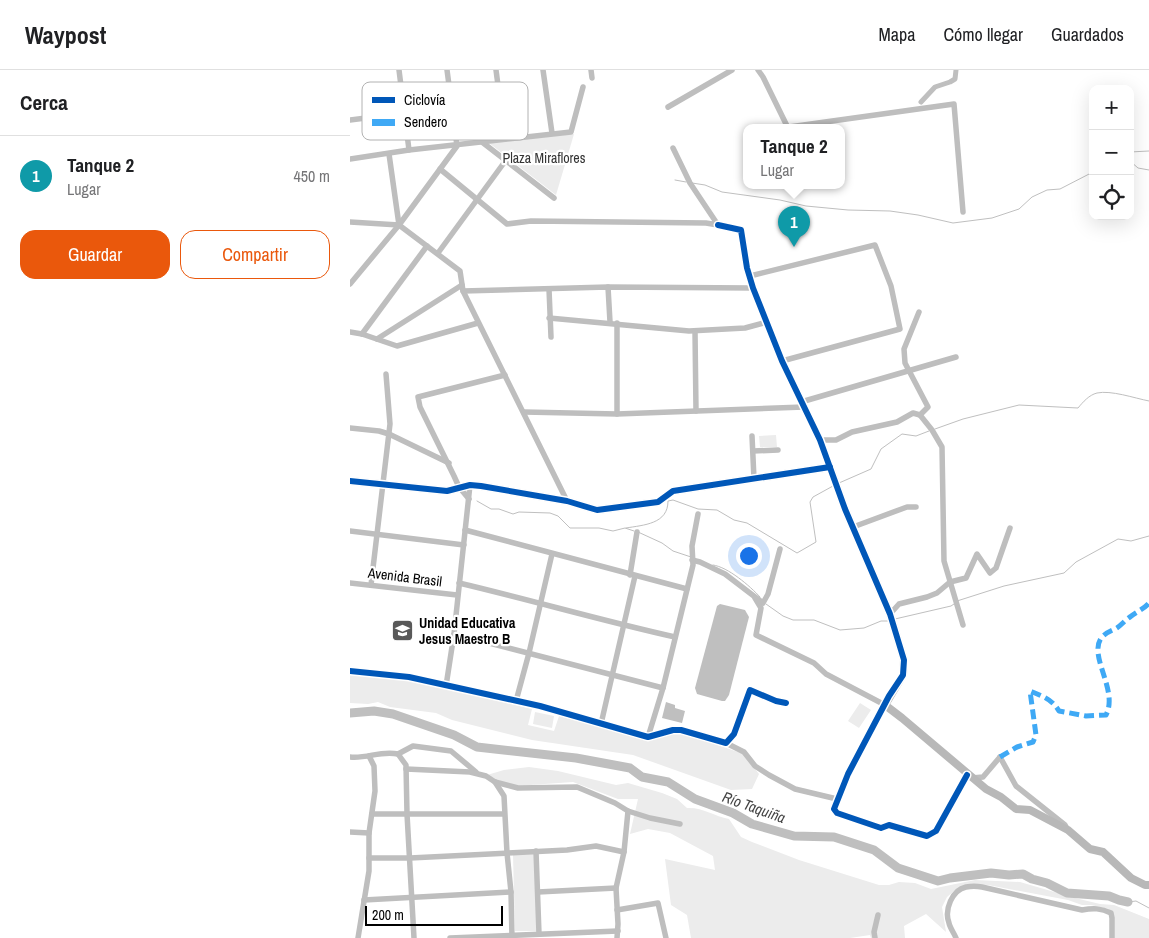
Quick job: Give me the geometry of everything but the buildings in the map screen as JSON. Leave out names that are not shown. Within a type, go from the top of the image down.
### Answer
[{"type":"street","points":[[542,70],[552,133]]},
{"type":"street","points":[[591,70],[592,78]]},
{"type":"street","points":[[668,107],[732,70]]},
{"type":"street","points":[[758,70],[786,124]]},
{"type":"street","points":[[528,136],[571,132],[583,87]]},
{"type":"street","points":[[816,124],[954,104],[963,212]]},
{"type":"street","points":[[408,140],[409,150]]},
{"type":"street","points":[[350,284],[399,225],[457,146],[456,140]]},
{"type":"street","points":[[350,159],[497,140]]},
{"type":"street","points":[[482,142],[554,198]]},
{"type":"street","points":[[673,148],[690,183],[718,225]]},
{"type":"street","points":[[389,154],[399,225]]},
{"type":"street","points":[[438,253],[506,160]]},
{"type":"street","points":[[440,169],[507,224],[531,220],[706,223],[742,230],[753,288],[782,361],[820,440],[844,509],[890,614],[904,660],[903,675],[884,705],[848,774],[834,809],[837,813],[881,828],[889,825],[927,836],[936,830],[970,776]]},
{"type":"street","points":[[350,222],[399,225],[460,271],[462,288],[478,323],[567,501]]},
{"type":"street","points":[[750,276],[875,245],[890,286],[900,329],[782,361]]},
{"type":"street","points":[[362,334],[427,246]]},
{"type":"street","points":[[377,339],[462,288],[753,288]]},
{"type":"street","points":[[608,288],[614,323],[617,414]]},
{"type":"street","points":[[549,289],[551,337]]},
{"type":"street","points":[[919,312],[904,349],[905,363],[928,407],[920,415]]},
{"type":"street","points":[[549,318],[695,331],[745,328],[767,322]]},
{"type":"street","points":[[350,332],[362,334],[397,346],[478,323]]},
{"type":"street","points":[[695,331],[696,411]]},
{"type":"street","points":[[524,412],[617,414],[802,405],[956,357]]},
{"type":"street","points":[[371,585],[389,434],[386,374]]},
{"type":"street","points":[[469,499],[459,487],[420,407],[418,397],[505,375]]},
{"type":"street","points":[[820,440],[836,440],[852,432],[897,422],[913,413],[920,415],[932,430],[942,447],[944,561],[963,625]]},
{"type":"street","points":[[350,428],[389,434],[448,464]]},
{"type":"street","points":[[752,436],[754,479]]},
{"type":"street","points":[[753,451],[778,450]]},
{"type":"street","points":[[350,480],[447,491],[470,485],[567,501],[590,509],[604,510],[658,502],[673,491],[830,466]]},
{"type":"street","points":[[446,686],[454,634],[470,485]]},
{"type":"street","points":[[853,527],[907,507],[916,507]]},
{"type":"street","points":[[648,737],[663,688],[687,589],[698,514]]},
{"type":"street","points":[[890,614],[899,604],[927,597],[936,593],[950,582],[966,578],[977,554],[990,573],[996,568],[1010,528]]},
{"type":"street","points":[[350,530],[464,545]]},
{"type":"street","points":[[465,530],[687,589]]},
{"type":"street","points":[[601,724],[624,626],[637,532]]},
{"type":"street","points":[[692,560],[725,574],[763,603],[766,600],[780,549]]},
{"type":"street","points":[[516,701],[552,554]]},
{"type":"street","name":"Avenida Brasil","points":[[350,583],[457,595]]},
{"type":"street","points":[[459,583],[624,626],[676,637]]},
{"type":"street","points":[[755,598],[761,608],[756,635],[814,663],[826,674],[884,705],[986,789],[1001,797],[1016,810],[1030,810],[1068,830],[1090,849],[1103,852],[1131,878],[1149,885]]},
{"type":"street","points":[[454,634],[663,688]]},
{"type":"street","points":[[350,670],[409,677],[540,706],[648,737],[673,730],[682,730],[726,743],[744,752],[755,766],[795,789],[837,799]]},
{"type":"street","points":[[726,743],[734,734],[750,690],[776,701],[786,703]]},
{"type":"street","points":[[350,757],[369,756],[387,752],[398,754],[413,746],[450,751],[479,774]]},
{"type":"street","points":[[398,754],[406,765],[414,938]]},
{"type":"street","points":[[358,938],[369,858],[369,832],[375,771],[369,756]]},
{"type":"street","points":[[970,776],[983,776],[1000,757],[1016,786],[1065,825],[1068,830]]},
{"type":"street","points":[[406,769],[470,772],[486,776],[495,782],[518,788],[576,786],[615,803],[628,811],[680,824]]},
{"type":"street","points":[[495,782],[504,796],[511,892],[511,936]]},
{"type":"street","points":[[617,938],[616,888],[624,852],[628,811]]},
{"type":"street","points":[[372,814],[504,814]]},
{"type":"street","points":[[350,832],[369,832]]},
{"type":"street","points":[[369,858],[507,853],[596,846],[624,852]]},
{"type":"street","points":[[536,851],[540,934]]},
{"type":"street","points":[[956,938],[948,922],[948,907],[957,891],[965,887],[982,886],[1082,910],[1095,908],[1107,911],[1111,913],[1112,918],[1112,938]]},
{"type":"street","points":[[538,892],[616,888]]},
{"type":"street","points":[[364,900],[511,892]]},
{"type":"street","points":[[617,910],[658,903],[666,938]]},
{"type":"street","points":[[875,938],[874,932],[878,915]]},
{"type":"street","points":[[450,938],[618,931]]},
{"type":"green space","name":"Plaza Miraflores","points":[[574,134],[556,195],[489,143]]},
{"type":"green space","points":[[776,435],[777,447],[760,447],[759,436]]},
{"type":"green space","points":[[350,674],[416,681],[532,709],[528,725],[554,731],[559,716],[645,739],[668,733],[685,734],[744,754],[759,774],[752,789],[731,790],[633,755],[532,740],[452,720],[436,713],[390,707],[378,702],[368,704],[350,703]]},
{"type":"green space","points":[[860,703],[871,710],[859,728],[848,721]]},
{"type":"green space","points":[[535,712],[554,716],[552,728],[533,724]]},
{"type":"green space","points":[[529,767],[558,771],[616,785],[628,783],[662,793],[677,799],[687,808],[698,809],[729,819],[741,837],[752,842],[799,860],[879,885],[899,882],[915,883],[931,889],[975,880],[1020,882],[1075,898],[1114,905],[1149,919],[1149,938],[1114,938],[1109,909],[988,885],[967,884],[947,897],[942,907],[946,932],[926,914],[904,926],[905,938],[871,938],[870,935],[850,938],[691,938],[687,915],[671,905],[665,859],[715,870],[713,856],[670,833],[648,829],[630,834],[638,799],[618,799],[573,782],[516,786],[494,780],[487,775],[504,770]]},
{"type":"green space","points":[[534,854],[537,931],[515,931],[513,855]]},
{"type":"shaded area","points":[[720,604],[745,610],[749,617],[729,695],[725,701],[697,694],[695,688],[717,606]]},
{"type":"shaded area","points":[[666,702],[675,705],[675,708],[685,711],[682,723],[662,718]]},
{"type":"waterway","points":[[921,102],[935,87],[955,79],[956,70]]},
{"type":"waterway","points":[[1134,152],[1149,151]]},
{"type":"waterway","points":[[1134,164],[1138,168],[1149,170]]},
{"type":"waterway","points":[[692,183],[705,185],[722,192],[780,200],[806,206],[890,211],[953,223],[992,218],[1019,209],[1032,197],[1047,190],[1060,189],[1089,174]]},
{"type":"waterway","points":[[675,180],[686,182]]},
{"type":"waterway","points":[[935,429],[963,419],[1019,405],[1078,408],[1089,397],[1103,392],[1116,393],[1149,401]]},
{"type":"waterway","points":[[839,483],[871,469],[881,449],[902,434],[916,436],[929,431]]},
{"type":"waterway","points":[[626,528],[654,522],[664,514],[668,501],[673,500],[698,509],[717,510],[734,520],[747,523],[797,553],[816,542],[810,502],[813,497],[833,486]]},
{"type":"waterway","points":[[477,501],[491,509],[499,509],[513,514],[519,512],[550,513],[558,516],[570,528],[599,528],[613,531],[625,528],[634,531]]},
{"type":"waterway","points":[[638,532],[662,543],[673,551],[691,557]]},
{"type":"waterway","points":[[957,601],[1004,586],[1064,573],[1076,562],[1118,539],[1131,541],[1149,536]]},
{"type":"waterway","points":[[713,565],[732,573],[760,597]]},
{"type":"waterway","points":[[766,604],[783,616],[793,620],[814,620],[840,630],[864,628],[881,621],[889,621]]},
{"type":"waterway","points":[[895,619],[954,604]]},
{"type":"waterway","name":"Río Taquiña","points":[[350,713],[374,711],[393,714],[454,735],[477,747],[576,758],[630,768],[642,777],[668,782],[695,799],[733,813],[752,824],[794,836],[834,837],[874,850],[898,868],[938,881],[991,873],[1023,874],[1067,893],[1109,896],[1128,902]]},
{"type":"waterway","name":"Río Taquiña","points":[[1128,902],[1136,901],[1149,908]]},
{"type":"marked path","points":[[1000,757],[1017,747],[1033,742],[1036,735],[1030,691],[1043,696],[1059,711],[1086,716],[1106,715],[1109,695],[1100,663],[1098,644],[1105,634],[1117,628],[1149,603]]},
{"type":"cycle path","points":[[718,225],[741,230],[747,268],[753,288],[782,361],[820,440],[845,509],[890,614],[904,660],[903,675],[889,696],[848,774],[834,809],[837,813],[881,828],[889,825],[927,836],[936,831],[967,775]]},
{"type":"cycle path","points":[[350,481],[447,491],[470,485],[481,486],[567,501],[597,510],[658,502],[673,491],[830,467]]},
{"type":"cycle path","points":[[350,671],[409,677],[540,706],[648,737],[673,730],[681,730],[726,743],[734,734],[750,690],[776,701],[786,703]]},
{"type":"place","name":"Tanque 2","points":[[794,247]]},
{"type":"place","name":"Unidad Educativa Jesus Maestro B","points":[[403,631]]}]
